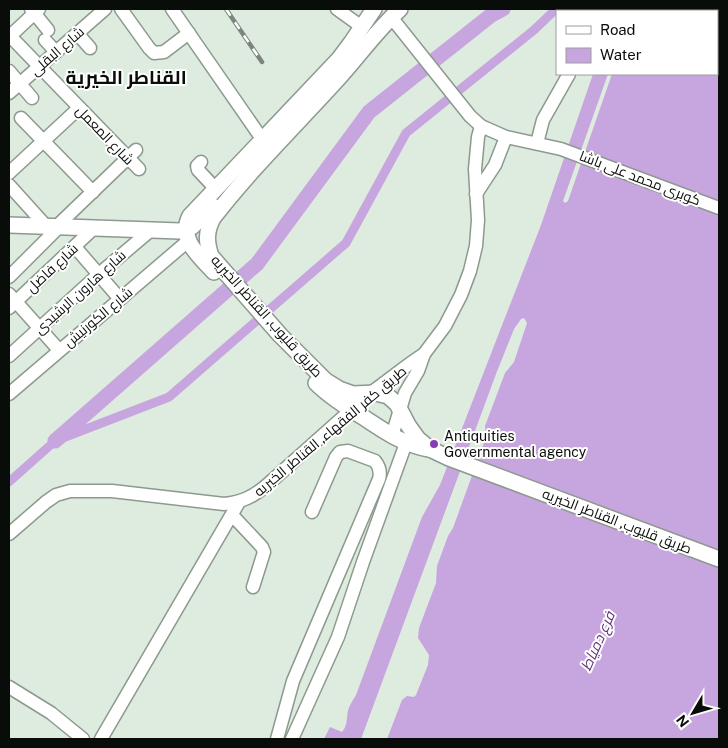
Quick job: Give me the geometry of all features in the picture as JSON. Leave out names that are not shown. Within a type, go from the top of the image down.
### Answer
[{"type":"main road","points":[[195,245],[190,216],[339,59],[374,9]]},
{"type":"main road","name":"طريق قليوب, القناطر الخيريه","points":[[395,13],[213,218],[209,225],[207,240],[195,245],[319,386],[351,410],[392,436],[406,443],[430,449],[449,458],[719,559]]},
{"type":"main road","points":[[195,245],[198,223],[242,174],[254,170]]},
{"type":"main road","points":[[9,226],[151,230],[195,245]]},
{"type":"main road","name":"طريق قليوب, القناطر الخيريه","points":[[277,337],[332,386],[353,394],[382,394],[388,396],[397,404],[412,432],[430,449]]},
{"type":"street","points":[[121,9],[154,53],[164,52],[189,33]]},
{"type":"street","points":[[172,9],[262,138],[273,150]]},
{"type":"street","points":[[337,9],[362,27]]},
{"type":"street","points":[[9,36],[35,10],[56,52]]},
{"type":"street","name":"شارع البقلى","points":[[9,94],[78,33],[99,11]]},
{"type":"street","points":[[395,13],[404,33],[470,116],[481,126],[506,137],[537,143],[543,120],[568,75]]},
{"type":"street","points":[[78,33],[90,48]]},
{"type":"street","name":"شارع المعمل","points":[[9,36],[79,108],[132,154],[139,169]]},
{"type":"street","points":[[9,71],[32,98]]},
{"type":"street","points":[[9,173],[79,108]]},
{"type":"street","points":[[21,118],[93,192]]},
{"type":"street","name":"طريق كفر الفقهاء, القناطر الخيريه","points":[[392,436],[405,393],[418,371],[424,354],[445,326],[461,295],[470,271],[476,246],[478,220],[475,169],[481,126]]},
{"type":"street","points":[[476,194],[495,165],[506,137]]},
{"type":"street","name":"كوبرى محمد على باشا","points":[[537,143],[561,149],[719,208]]},
{"type":"street","points":[[9,277],[54,227],[132,154]]},
{"type":"street","points":[[201,162],[197,166],[198,170],[215,188]]},
{"type":"street","points":[[9,185],[54,227]]},
{"type":"street","name":"شارع فاضل","points":[[11,301],[75,247],[94,228]]},
{"type":"street","name":"شارع هارون الرشيدى","points":[[9,356],[99,274],[151,230]]},
{"type":"street","name":"شارع الكورنيش","points":[[9,394],[120,299],[195,245]]},
{"type":"street","points":[[75,247],[120,299]]},
{"type":"street","points":[[11,301],[59,350]]},
{"type":"street","name":"طريق كفر الفقهاء, القناطر الخيريه","points":[[9,534],[46,502],[56,495],[70,491],[112,491],[224,504],[239,502],[259,492],[369,394],[409,363],[424,354]]},
{"type":"street","points":[[292,739],[343,621],[358,574],[406,443]]},
{"type":"street","points":[[277,739],[288,697],[303,657],[380,475],[379,467],[375,461],[346,451],[338,454],[312,512]]},
{"type":"street","points":[[101,739],[239,502]]},
{"type":"street","points":[[232,516],[262,547],[264,552],[253,587]]},
{"type":"street","points":[[358,527],[373,533]]},
{"type":"street","points":[[341,568],[358,574]]},
{"type":"street","points":[[321,614],[343,621]]},
{"type":"street","points":[[303,657],[325,666]]},
{"type":"street","points":[[9,687],[51,713],[83,739]]},
{"type":"water","name":"فرع دمياط","points":[[719,9],[719,739],[387,739],[402,700],[407,696],[414,697],[416,695],[428,665],[429,655],[418,638],[419,628],[436,583],[437,566],[486,437],[485,426],[505,373],[514,362],[527,323],[524,318],[521,319],[514,329],[496,374],[361,739],[324,739],[330,727],[342,732],[345,727],[351,703],[356,695],[422,517],[440,485],[541,225],[593,75],[608,75],[563,201],[565,203],[568,201],[612,75],[718,75],[718,10],[602,10]]},
{"type":"waterway","points":[[55,441],[257,264],[369,112],[490,16],[503,9]]},
{"type":"waterway","points":[[9,482],[55,441],[169,397],[346,243],[406,133],[534,30],[556,9]]},
{"type":"railway","points":[[226,9],[262,62]]},
{"type":"place","name":"Antiquities Governmental agency","points":[[434,444]]},
{"type":"district","name":"القناطر الخيرية","points":[[126,77]]}]
